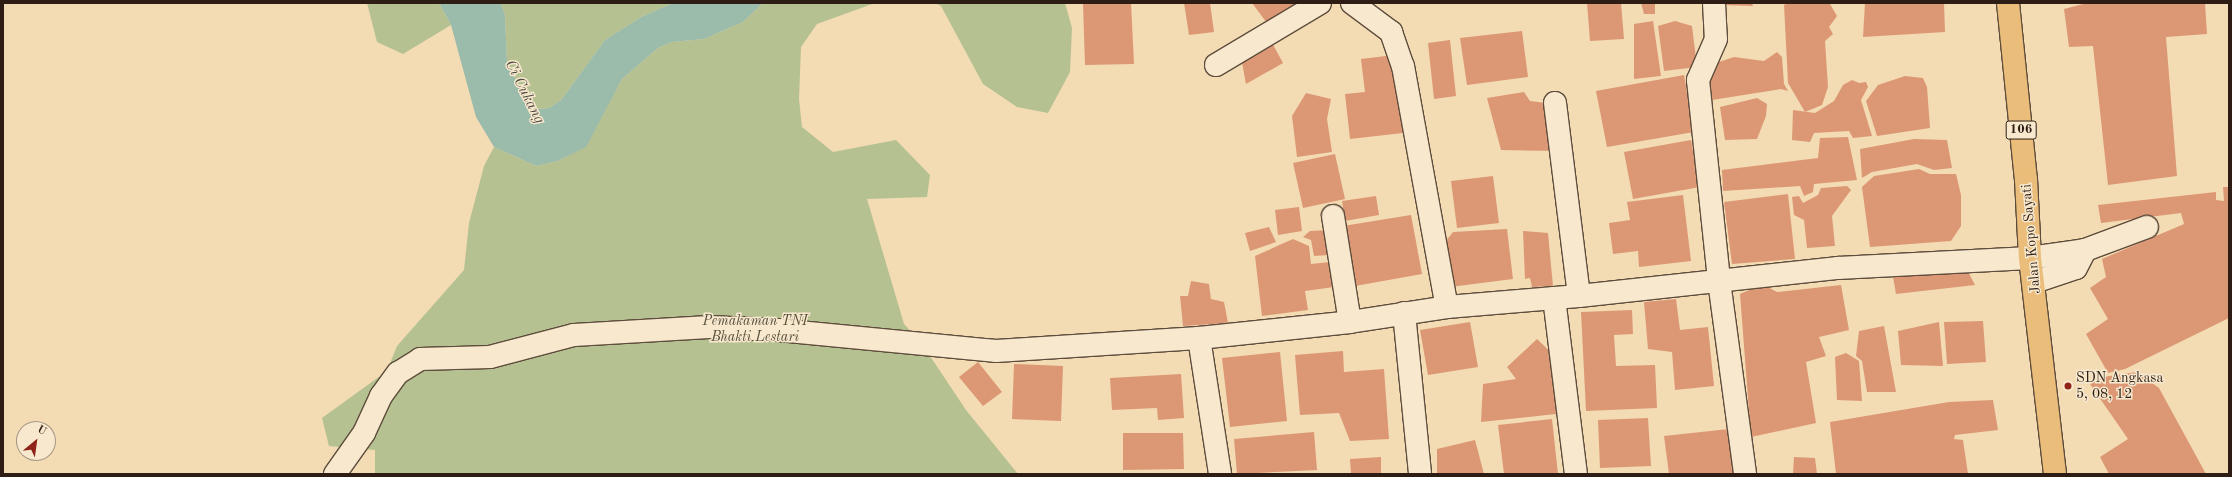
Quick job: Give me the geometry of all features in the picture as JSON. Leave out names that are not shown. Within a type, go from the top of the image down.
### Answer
[{"type":"main road","name":"Jalan Kopo Sayati","points":[[2008,3],[2026,179],[2030,258],[2034,282],[2055,474]]},
{"type":"street","points":[[1216,64],[1320,3]]},
{"type":"street","points":[[1352,3],[1391,32],[1403,66],[1446,307]]},
{"type":"street","points":[[1714,3],[1716,39],[1698,80],[1719,281],[1745,474]]},
{"type":"street","points":[[1555,104],[1579,296]]},
{"type":"street","points":[[1333,216],[1350,322]]},
{"type":"street","points":[[335,474],[364,433],[381,396],[394,378],[398,373],[420,359],[490,357],[574,335],[709,327],[778,330],[996,352],[1199,338],[1350,322],[1446,307],[1579,296],[1838,268],[2030,258],[2085,250],[2147,227]]},
{"type":"street","points":[[2034,282],[2076,268],[2085,250]]},
{"type":"street","points":[[1554,298],[1576,474]]},
{"type":"street","points":[[1404,313],[1420,474]]},
{"type":"street","points":[[1199,338],[1220,474]]},
{"type":"green space","points":[[367,3],[439,3],[451,25],[403,54],[377,42]]},
{"type":"green space","points":[[501,3],[673,3],[641,17],[605,40],[561,100],[549,108],[536,109],[526,100],[507,62],[505,15]]},
{"type":"green space","name":"Pemakaman TNI Bhakti Lestari","points":[[763,3],[875,3],[817,24],[801,47],[799,99],[802,127],[833,152],[896,140],[930,175],[927,197],[867,199],[904,324],[922,344],[966,410],[1018,474],[375,474],[375,450],[329,446],[322,418],[387,371],[397,346],[464,270],[469,223],[484,166],[494,147],[536,166],[558,161],[585,147],[622,79],[658,48],[672,42],[704,39],[743,22]]},
{"type":"green space","points":[[935,3],[1065,3],[1072,28],[1070,72],[1048,113],[1017,107],[983,84],[941,6]]},
{"type":"shaded area","points":[[439,3],[501,3],[505,15],[507,62],[526,100],[537,109],[549,108],[561,100],[605,40],[641,17],[673,3],[763,3],[743,22],[704,39],[672,42],[658,48],[622,79],[586,147],[558,161],[536,166],[494,147],[476,117],[451,25]]},
{"type":"building","points":[[1131,3],[1134,64],[1085,65],[1083,4]]},
{"type":"building","points":[[1184,3],[1210,3],[1214,32],[1189,35]]},
{"type":"building","points":[[1252,3],[1301,3],[1267,23]]},
{"type":"building","points":[[1587,3],[1621,3],[1624,39],[1590,41]]},
{"type":"building","points":[[1641,3],[1655,3],[1655,14],[1644,14]]},
{"type":"building","points":[[1720,3],[1752,3],[1753,6],[1721,5]]},
{"type":"building","points":[[1788,3],[1830,4],[1837,16],[1829,27],[1833,34],[1825,41],[1828,87],[1822,105],[1805,112],[1788,83],[1784,5]]},
{"type":"building","points":[[1865,3],[1944,3],[1945,32],[1863,37]]},
{"type":"building","points":[[2087,3],[2205,3],[2207,34],[2166,37],[2177,176],[2108,185],[2093,46],[2069,47],[2064,9]]},
{"type":"building","points":[[1653,21],[1661,76],[1634,79],[1634,24]]},
{"type":"building","points":[[1675,21],[1692,26],[1697,67],[1664,71],[1658,26]]},
{"type":"building","points":[[1522,31],[1528,77],[1467,85],[1460,38]]},
{"type":"building","points":[[1450,40],[1456,96],[1434,99],[1428,43]]},
{"type":"building","points":[[1271,41],[1283,63],[1246,84],[1241,57]]},
{"type":"building","points":[[1777,52],[1782,57],[1784,84],[1788,91],[1781,89],[1712,100],[1706,81],[1713,64],[1734,57],[1764,61]]},
{"type":"building","points":[[1394,55],[1403,133],[1350,139],[1345,94],[1365,92],[1361,59]]},
{"type":"building","points":[[1684,75],[1694,132],[1607,147],[1596,91]]},
{"type":"building","points":[[1905,76],[1923,78],[1927,87],[1930,128],[1877,136],[1866,101],[1878,85]]},
{"type":"building","points":[[1852,80],[1859,83],[1866,82],[1868,87],[1861,100],[1872,136],[1853,138],[1849,131],[1814,133],[1810,142],[1792,140],[1793,110],[1815,113],[1834,101],[1843,85]]},
{"type":"building","points":[[1524,92],[1530,101],[1546,103],[1559,151],[1501,150],[1487,98]]},
{"type":"building","points":[[1306,93],[1331,99],[1327,119],[1332,152],[1297,157],[1292,116]]},
{"type":"building","points":[[1757,98],[1767,104],[1766,116],[1757,139],[1725,140],[1720,107]]},
{"type":"building","points":[[1848,137],[1857,180],[1814,184],[1813,192],[1804,196],[1800,186],[1723,191],[1722,170],[1818,158],[1820,138]]},
{"type":"building","points":[[1914,139],[1947,140],[1952,168],[1934,170],[1917,164],[1872,172],[1862,178],[1860,149]]},
{"type":"building","points":[[1691,140],[1700,187],[1633,199],[1624,152]]},
{"type":"building","points":[[1335,154],[1345,199],[1303,208],[1293,163]]},
{"type":"building","points":[[1919,169],[1930,174],[1956,174],[1961,195],[1961,226],[1951,241],[1870,247],[1862,187],[1874,176]]},
{"type":"building","points":[[1493,176],[1499,223],[1457,228],[1451,181]]},
{"type":"building","points":[[1847,186],[1851,190],[1832,216],[1835,246],[1807,248],[1804,220],[1794,215],[1792,197],[1799,196],[1803,203],[1818,195],[1821,188]]},
{"type":"building","points":[[2223,187],[2229,187],[2229,318],[2125,369],[2108,373],[2086,334],[2108,319],[2090,288],[2106,277],[2102,259],[2184,224],[2181,213],[2101,223],[2098,205],[2216,192],[2216,200],[2224,201]]},
{"type":"building","points":[[1788,194],[1795,259],[1732,264],[1724,202]]},
{"type":"building","points":[[1683,195],[1691,261],[1639,267],[1638,251],[1613,254],[1609,223],[1630,220],[1627,202]]},
{"type":"building","points":[[1376,196],[1379,215],[1345,221],[1342,201]]},
{"type":"building","points":[[1299,207],[1302,231],[1278,235],[1275,210]]},
{"type":"building","points":[[1411,215],[1422,274],[1355,286],[1343,226]]},
{"type":"building","points":[[1269,227],[1276,242],[1250,251],[1245,233]]},
{"type":"building","points":[[1507,229],[1513,279],[1450,287],[1446,241],[1453,232]]},
{"type":"building","points":[[1329,230],[1329,255],[1314,256],[1311,240],[1303,237],[1310,231]]},
{"type":"building","points":[[1523,231],[1548,233],[1553,286],[1532,287],[1530,278],[1525,279]]},
{"type":"building","points":[[1293,239],[1309,246],[1311,264],[1330,262],[1334,287],[1305,291],[1308,310],[1262,316],[1255,256]]},
{"type":"building","points":[[1963,262],[1975,285],[1896,294],[1891,265]]},
{"type":"building","points":[[1191,281],[1209,284],[1211,299],[1224,302],[1228,323],[1183,326],[1180,296],[1188,296]]},
{"type":"building","points":[[1762,284],[1777,292],[1841,285],[1849,330],[1819,337],[1826,356],[1806,362],[1816,423],[1751,437],[1740,294]]},
{"type":"building","points":[[1676,299],[1680,330],[1708,327],[1714,386],[1675,390],[1672,352],[1648,349],[1644,302]]},
{"type":"building","points":[[1632,310],[1633,334],[1614,335],[1616,366],[1655,365],[1657,408],[1586,411],[1581,312]]},
{"type":"building","points":[[1983,321],[1986,362],[1947,364],[1944,322]]},
{"type":"building","points":[[1470,322],[1478,367],[1428,375],[1420,330]]},
{"type":"building","points":[[1939,322],[1943,366],[1901,365],[1898,331]]},
{"type":"building","points":[[1884,326],[1896,392],[1867,392],[1862,361],[1856,356],[1859,331]]},
{"type":"building","points":[[1537,339],[1558,359],[1556,414],[1481,422],[1483,384],[1516,379],[1507,367]]},
{"type":"building","points":[[1343,351],[1344,372],[1384,369],[1389,439],[1350,441],[1339,413],[1300,415],[1295,355]]},
{"type":"building","points":[[1280,352],[1287,421],[1230,427],[1222,358]]},
{"type":"building","points":[[1846,353],[1859,361],[1862,401],[1837,400],[1835,357]]},
{"type":"building","points":[[978,362],[1002,392],[983,406],[959,377]]},
{"type":"building","points":[[1014,364],[1063,366],[1061,421],[1012,419]]},
{"type":"building","points":[[2137,372],[2159,388],[2206,474],[2109,474],[2100,457],[2128,439],[2090,384],[2103,377]]},
{"type":"building","points":[[1181,374],[1184,418],[1158,420],[1157,408],[1112,410],[1110,378]]},
{"type":"building","points":[[1993,400],[1998,430],[1955,435],[1954,439],[1963,440],[1968,474],[1836,474],[1830,422],[1949,402]]},
{"type":"building","points":[[1648,418],[1651,466],[1600,468],[1598,420]]},
{"type":"building","points":[[1552,419],[1558,474],[1504,474],[1498,425]]},
{"type":"building","points":[[1729,429],[1734,474],[1669,474],[1664,436]]},
{"type":"building","points":[[1314,432],[1317,470],[1237,474],[1234,439]]},
{"type":"building","points":[[1123,433],[1183,433],[1184,469],[1123,470]]},
{"type":"building","points":[[1475,440],[1484,474],[1437,474],[1437,449]]},
{"type":"building","points":[[1381,457],[1381,474],[1351,474],[1350,459]]},
{"type":"building","points":[[1794,457],[1815,458],[1817,474],[1793,474]]},
{"type":"place","name":"SDN Angkasa 5, 08, 12","points":[[2068,386]]},
{"type":"water label","name":"Ci Cukang","points":[[524,92]]}]
